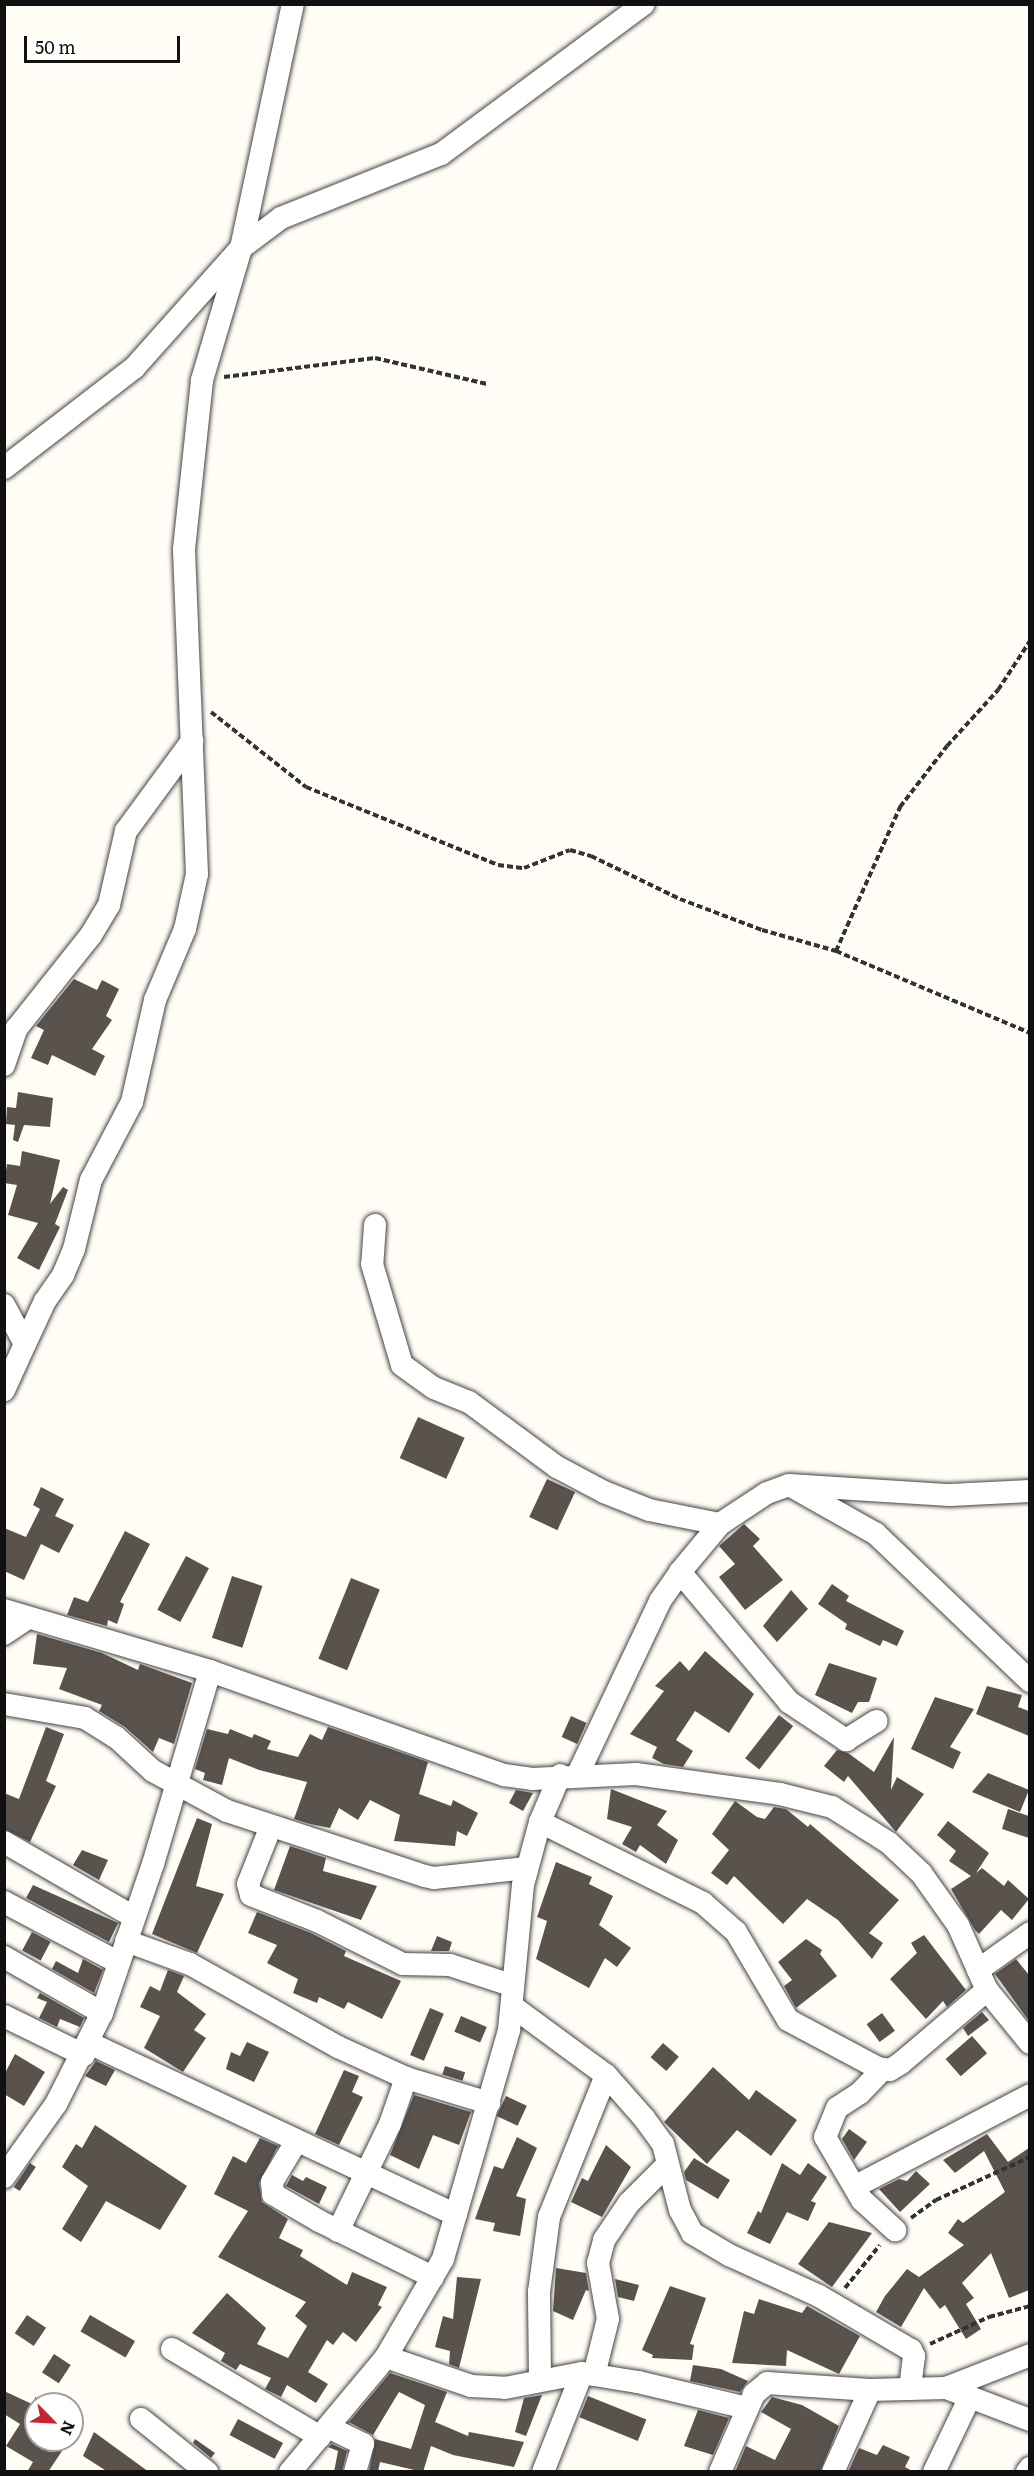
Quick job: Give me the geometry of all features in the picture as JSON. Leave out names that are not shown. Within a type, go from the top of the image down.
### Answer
[{"type":"street","points":[[4,1390],[45,1301],[63,1275],[74,1249],[91,1180],[132,1102],[155,1000],[185,929],[197,874],[184,549],[202,380],[241,249],[293,4]]},
{"type":"street","points":[[4,468],[134,368],[241,249],[281,218],[441,154],[644,4]]},
{"type":"street","points":[[4,1065],[17,1028],[91,935],[109,905],[126,831],[192,741]]},
{"type":"street","points":[[375,1225],[372,1264],[402,1365],[434,1389],[469,1402],[557,1467],[604,1492],[649,1510],[720,1524]]},
{"type":"street","points":[[5,1309],[25,1344]]},
{"type":"street","points":[[789,1485],[876,1534],[1029,1681]]},
{"type":"street","points":[[290,2472],[386,2357],[433,2277],[456,2215],[489,2103],[512,1995],[526,1868],[540,1822],[569,1775],[660,1601],[680,1572],[720,1524],[767,1493],[789,1485],[950,1496],[1029,1491]]},
{"type":"street","points":[[680,1572],[789,1702],[846,1740],[877,1721]]},
{"type":"street","points":[[4,1610],[210,1671],[504,1775],[532,1779],[569,1775],[636,1773],[780,1794],[832,1807],[889,1843],[921,1873],[958,1925],[982,1980],[1029,2043]]},
{"type":"street","points":[[4,1634],[26,1618]]},
{"type":"street","points":[[4,2177],[56,2104],[86,2049],[102,2013],[210,1671]]},
{"type":"street","points":[[4,1704],[85,1718],[175,1785],[227,1811],[434,1878],[526,1868]]},
{"type":"street","points":[[540,1822],[703,1903],[736,1932],[788,2020],[882,2070]]},
{"type":"street","points":[[271,1826],[248,1884],[251,1895],[317,1921],[403,1964],[450,1965],[512,1995],[606,2075],[659,2137],[680,2210],[692,2233],[729,2255],[833,2304],[914,2352],[910,2387]]},
{"type":"street","points":[[4,1842],[134,1917]]},
{"type":"street","points":[[4,1902],[119,1963]]},
{"type":"street","points":[[895,2230],[862,2200],[856,2186],[827,2144],[826,2130],[837,2108],[860,2093],[882,2070],[901,2063],[1029,1933]]},
{"type":"street","points":[[126,1941],[190,1964],[338,2047],[406,2078],[489,2103]]},
{"type":"street","points":[[4,1957],[102,2013]]},
{"type":"street","points":[[4,2016],[86,2049],[456,2215]]},
{"type":"street","points":[[540,2378],[537,2314],[549,2217],[606,2075]]},
{"type":"street","points":[[338,2231],[390,2124],[406,2078]]},
{"type":"street","points":[[856,2186],[1029,2095]]},
{"type":"street","points":[[296,2142],[272,2182],[273,2194],[338,2231],[433,2277]]},
{"type":"street","points":[[543,2472],[588,2374],[608,2319],[599,2276],[604,2240],[629,2203],[667,2164]]},
{"type":"street","points":[[172,2349],[324,2432],[363,2444],[355,2472]]},
{"type":"street","points":[[946,2388],[1029,2355]]},
{"type":"street","points":[[386,2357],[471,2386],[505,2388],[540,2378],[588,2374],[747,2408]]},
{"type":"street","points":[[720,2472],[754,2394],[767,2384],[870,2390],[910,2387],[946,2388],[1029,2420]]},
{"type":"street","points":[[833,2472],[870,2390]]},
{"type":"street","points":[[934,2472],[970,2397]]},
{"type":"street","points":[[141,2418],[207,2472]]},
{"type":"street","points":[[1027,2472],[1029,2468]]},
{"type":"path","points":[[202,380],[375,358],[487,384]]},
{"type":"path","points":[[836,951],[900,807],[947,746],[998,690],[1029,641]]},
{"type":"path","points":[[189,694],[306,787],[498,865],[524,868],[570,850],[591,856],[690,903],[762,930],[836,951],[1029,1033]]},
{"type":"path","points":[[833,2304],[895,2230],[936,2200],[1029,2157]]},
{"type":"path","points":[[914,2352],[989,2317],[1029,2306]]},
{"type":"building","points":[[74,979],[97,990],[102,980],[119,989],[106,1016],[112,1020],[92,1049],[105,1056],[95,1076],[52,1055],[48,1065],[31,1058],[44,1030],[36,1026]]},
{"type":"building","points":[[18,1092],[53,1098],[50,1127],[24,1125],[18,1142],[13,1140],[15,1125],[6,1124],[7,1107],[16,1108]]},
{"type":"building","points":[[22,1151],[60,1160],[50,1204],[63,1187],[68,1190],[55,1224],[60,1227],[39,1270],[17,1258],[38,1223],[8,1215],[17,1185],[4,1183],[7,1164],[20,1166]]},
{"type":"building","points":[[418,1417],[465,1438],[446,1479],[400,1458]]},
{"type":"building","points":[[547,1479],[575,1492],[557,1530],[529,1517]]},
{"type":"building","points":[[41,1487],[64,1499],[55,1516],[74,1525],[59,1553],[41,1544],[24,1580],[4,1571],[4,1528],[26,1537],[40,1509],[33,1505]]},
{"type":"building","points":[[744,1524],[760,1539],[753,1546],[783,1580],[745,1610],[719,1577],[735,1564],[719,1546]]},
{"type":"building","points":[[125,1531],[150,1544],[120,1602],[124,1604],[117,1624],[108,1620],[107,1626],[67,1615],[74,1597],[88,1602]]},
{"type":"building","points":[[186,1556],[209,1568],[180,1622],[157,1610]]},
{"type":"building","points":[[232,1576],[262,1586],[242,1648],[212,1638]]},
{"type":"building","points":[[351,1578],[380,1590],[347,1670],[318,1659]]},
{"type":"building","points":[[832,1584],[849,1596],[846,1601],[904,1631],[897,1646],[883,1640],[880,1646],[845,1629],[847,1624],[818,1604]]},
{"type":"building","points":[[791,1590],[808,1609],[777,1642],[763,1626]]},
{"type":"building","points":[[37,1634],[102,1653],[138,1670],[140,1664],[192,1683],[174,1744],[159,1738],[153,1752],[125,1727],[99,1711],[102,1705],[59,1689],[67,1668],[33,1664]]},
{"type":"building","points":[[705,1651],[754,1694],[729,1733],[695,1711],[676,1740],[693,1751],[683,1767],[664,1764],[652,1758],[657,1747],[630,1734],[664,1691],[655,1686],[680,1661],[689,1671]]},
{"type":"building","points":[[829,1663],[877,1678],[869,1702],[858,1702],[852,1713],[815,1695]]},
{"type":"building","points":[[987,1686],[1022,1695],[1018,1707],[1029,1711],[1029,1736],[976,1714]]},
{"type":"building","points":[[935,1697],[974,1709],[950,1747],[961,1752],[953,1769],[911,1749]]},
{"type":"building","points":[[779,1715],[793,1726],[759,1769],[745,1758]]},
{"type":"building","points":[[571,1716],[587,1723],[577,1744],[562,1737]]},
{"type":"building","points":[[46,1727],[64,1734],[46,1781],[56,1786],[30,1842],[4,1829],[4,1793],[19,1799]]},
{"type":"building","points":[[328,1727],[428,1762],[419,1794],[451,1806],[453,1800],[478,1813],[467,1836],[457,1831],[455,1846],[394,1841],[400,1815],[370,1800],[358,1820],[339,1808],[330,1828],[310,1824],[294,1819],[307,1782],[259,1770],[229,1758],[222,1785],[203,1780],[205,1773],[195,1769],[207,1729],[228,1734],[230,1729],[252,1738],[254,1734],[271,1741],[267,1749],[298,1757],[310,1734],[322,1740]]},
{"type":"building","points":[[894,1737],[891,1790],[897,1777],[924,1794],[896,1832],[848,1776],[844,1782],[824,1766],[837,1750],[848,1753],[874,1772]]},
{"type":"building","points":[[988,1773],[1029,1790],[1020,1812],[972,1792]]},
{"type":"building","points":[[611,1789],[667,1811],[657,1825],[678,1840],[666,1864],[640,1845],[636,1852],[622,1844],[632,1827],[607,1819]]},
{"type":"building","points":[[516,1790],[533,1793],[523,1811],[509,1803]]},
{"type":"building","points":[[735,1801],[757,1817],[765,1819],[774,1807],[786,1809],[808,1827],[810,1824],[899,1900],[869,1933],[883,1943],[872,1959],[838,1920],[807,1899],[783,1924],[734,1876],[727,1885],[711,1873],[729,1850],[712,1834]]},
{"type":"building","points":[[1008,1809],[1029,1816],[1029,1838],[1002,1829]]},
{"type":"building","points":[[197,1818],[212,1824],[196,1886],[224,1894],[197,1953],[152,1934]]},
{"type":"building","points":[[948,1821],[989,1853],[976,1873],[982,1868],[1004,1886],[1008,1880],[1029,1899],[1012,1920],[1001,1910],[979,1934],[975,1930],[951,1889],[971,1876],[949,1861],[956,1851],[937,1835]]},
{"type":"building","points":[[290,1846],[326,1858],[323,1871],[377,1886],[361,1920],[274,1890]]},
{"type":"building","points":[[82,1850],[108,1860],[99,1880],[73,1865]]},
{"type":"building","points":[[556,1862],[592,1877],[589,1884],[613,1896],[599,1925],[631,1948],[617,1967],[605,1958],[589,1988],[536,1959],[547,1921],[537,1917]]},
{"type":"building","points":[[33,1885],[118,1923],[109,1942],[26,1898]]},
{"type":"building","points":[[257,1912],[311,1933],[346,1951],[344,1956],[401,1981],[382,2019],[348,2002],[344,2009],[319,1997],[317,2003],[293,1993],[298,1979],[267,1963],[277,1945],[248,1933]]},
{"type":"building","points":[[32,1932],[51,1942],[41,1960],[22,1951]]},
{"type":"building","points":[[924,1935],[966,1990],[947,2007],[943,2001],[926,2019],[890,1979],[917,1953],[911,1943]]},
{"type":"building","points":[[437,1936],[452,1942],[449,1951],[431,1951]]},
{"type":"building","points":[[806,1939],[822,1950],[820,1954],[837,1976],[796,2008],[784,1986],[792,1980],[778,1962]]},
{"type":"building","points":[[83,1959],[103,1970],[94,1993],[52,1969],[56,1961],[78,1973]]},
{"type":"building","points":[[1016,1959],[1029,1975],[1029,2021],[995,1974]]},
{"type":"building","points":[[168,1970],[184,1976],[177,1992],[206,2014],[194,2030],[206,2038],[183,2072],[144,2048],[160,2016],[140,2007],[150,1986],[160,1991]]},
{"type":"building","points":[[40,1993],[84,2018],[80,2027],[60,2019],[57,2027],[39,2018],[47,2002],[37,1998]]},
{"type":"building","points":[[430,2008],[444,2014],[424,2061],[410,2055]]},
{"type":"building","points":[[982,2012],[989,2020],[968,2036],[963,2028]]},
{"type":"building","points":[[882,2013],[895,2031],[880,2042],[867,2024]]},
{"type":"building","points":[[461,2016],[487,2027],[480,2043],[454,2032]]},
{"type":"building","points":[[972,2036],[987,2053],[961,2076],[946,2059]]},
{"type":"building","points":[[247,2042],[269,2052],[254,2082],[226,2069],[231,2052],[240,2056]]},
{"type":"building","points":[[663,2043],[679,2057],[666,2071],[651,2057]]},
{"type":"building","points":[[15,2054],[45,2072],[24,2106],[4,2094],[4,2075]]},
{"type":"building","points":[[96,2061],[115,2070],[106,2086],[85,2076]]},
{"type":"building","points":[[445,2066],[465,2072],[462,2081],[442,2075]]},
{"type":"building","points":[[713,2067],[749,2100],[756,2090],[797,2120],[771,2156],[737,2130],[707,2164],[664,2122]]},
{"type":"building","points":[[344,2070],[359,2076],[352,2092],[363,2097],[339,2145],[315,2134]]},
{"type":"building","points":[[414,2095],[471,2112],[459,2145],[433,2135],[419,2169],[390,2155]]},
{"type":"building","points":[[506,2096],[527,2106],[518,2126],[497,2116]]},
{"type":"building","points":[[95,2125],[187,2186],[160,2230],[106,2201],[81,2242],[62,2229],[88,2186],[62,2167],[76,2144],[82,2148]]},
{"type":"building","points":[[849,2129],[867,2142],[854,2160],[842,2139]]},
{"type":"building","points":[[987,2134],[1008,2162],[1029,2148],[1029,2290],[1009,2298],[991,2253],[962,2283],[974,2298],[966,2304],[981,2329],[966,2339],[945,2305],[940,2309],[924,2288],[901,2327],[876,2312],[885,2296],[907,2269],[919,2277],[964,2245],[948,2233],[958,2219],[963,2223],[1005,2192],[984,2151],[955,2173],[943,2160]]},
{"type":"building","points":[[517,2137],[537,2148],[516,2196],[526,2199],[520,2236],[493,2231],[495,2223],[475,2219],[494,2166],[503,2169]]},
{"type":"building","points":[[260,2138],[278,2146],[259,2183],[262,2202],[288,2219],[279,2238],[303,2250],[300,2256],[347,2285],[352,2272],[387,2287],[378,2305],[382,2307],[356,2342],[343,2332],[333,2345],[327,2340],[308,2372],[328,2384],[316,2403],[287,2385],[281,2397],[265,2389],[271,2378],[240,2364],[236,2370],[221,2361],[225,2353],[192,2333],[227,2293],[266,2328],[257,2344],[288,2358],[307,2326],[295,2316],[306,2302],[218,2257],[248,2211],[214,2194],[233,2156],[246,2163]]},
{"type":"building","points":[[606,2145],[631,2167],[602,2217],[571,2202],[582,2178],[588,2181]]},
{"type":"building","points":[[694,2158],[730,2180],[718,2199],[686,2180],[684,2172]]},
{"type":"building","points":[[30,2163],[36,2167],[20,2191],[14,2187]]},
{"type":"building","points":[[782,2163],[800,2175],[808,2163],[827,2177],[811,2201],[816,2203],[808,2221],[787,2212],[770,2244],[747,2233],[758,2211],[761,2213]]},
{"type":"building","points":[[916,2171],[930,2184],[900,2212],[879,2189],[899,2179],[907,2181]]},
{"type":"building","points":[[292,2175],[303,2181],[306,2177],[327,2187],[319,2204],[286,2186]]},
{"type":"building","points":[[829,2222],[872,2233],[832,2287],[798,2264]]},
{"type":"building","points":[[556,2268],[586,2273],[589,2291],[586,2290],[573,2320],[553,2311]]},
{"type":"building","points":[[457,2277],[481,2279],[459,2368],[449,2364],[450,2351],[435,2347],[443,2316],[453,2319]]},
{"type":"building","points":[[615,2279],[639,2285],[634,2301],[618,2297]]},
{"type":"building","points":[[670,2286],[706,2298],[690,2344],[694,2345],[692,2360],[652,2358],[653,2355],[642,2350]]},
{"type":"building","points":[[759,2299],[802,2313],[807,2306],[860,2336],[839,2374],[787,2350],[786,2366],[732,2363],[744,2311],[754,2314]]},
{"type":"building","points":[[27,2315],[46,2328],[34,2346],[15,2333]]},
{"type":"building","points":[[90,2315],[135,2341],[126,2357],[80,2331]]},
{"type":"building","points":[[54,2354],[71,2365],[59,2383],[42,2372]]},
{"type":"building","points":[[693,2365],[721,2369],[748,2381],[740,2392],[690,2381]]},
{"type":"building","points":[[390,2373],[447,2392],[435,2422],[468,2436],[469,2432],[524,2442],[514,2467],[453,2455],[431,2446],[423,2472],[380,2462],[378,2472],[369,2472],[375,2439],[411,2449],[425,2405],[399,2392],[373,2435],[349,2422]]},
{"type":"building","points":[[4,2391],[24,2400],[24,2452],[61,2452],[48,2472],[27,2472],[33,2462],[6,2446],[20,2424],[4,2414]]},
{"type":"building","points":[[542,2395],[526,2436],[515,2432],[524,2398]]},
{"type":"building","points":[[588,2396],[646,2420],[638,2441],[579,2417]]},
{"type":"building","points":[[772,2397],[802,2405],[839,2426],[820,2472],[735,2472],[746,2446],[775,2460],[791,2429],[761,2412]]},
{"type":"building","points":[[698,2410],[729,2418],[713,2455],[684,2446]]},
{"type":"building","points":[[238,2419],[283,2443],[275,2459],[230,2435]]},
{"type":"building","points":[[94,2432],[149,2472],[108,2472],[83,2456]]},
{"type":"building","points":[[195,2439],[215,2453],[211,2458],[193,2443]]},
{"type":"building","points":[[332,2444],[347,2451],[342,2472],[334,2472],[338,2451],[328,2447]]},
{"type":"building","points":[[883,2445],[910,2457],[905,2467],[914,2472],[848,2472],[859,2448],[877,2455]]}]
